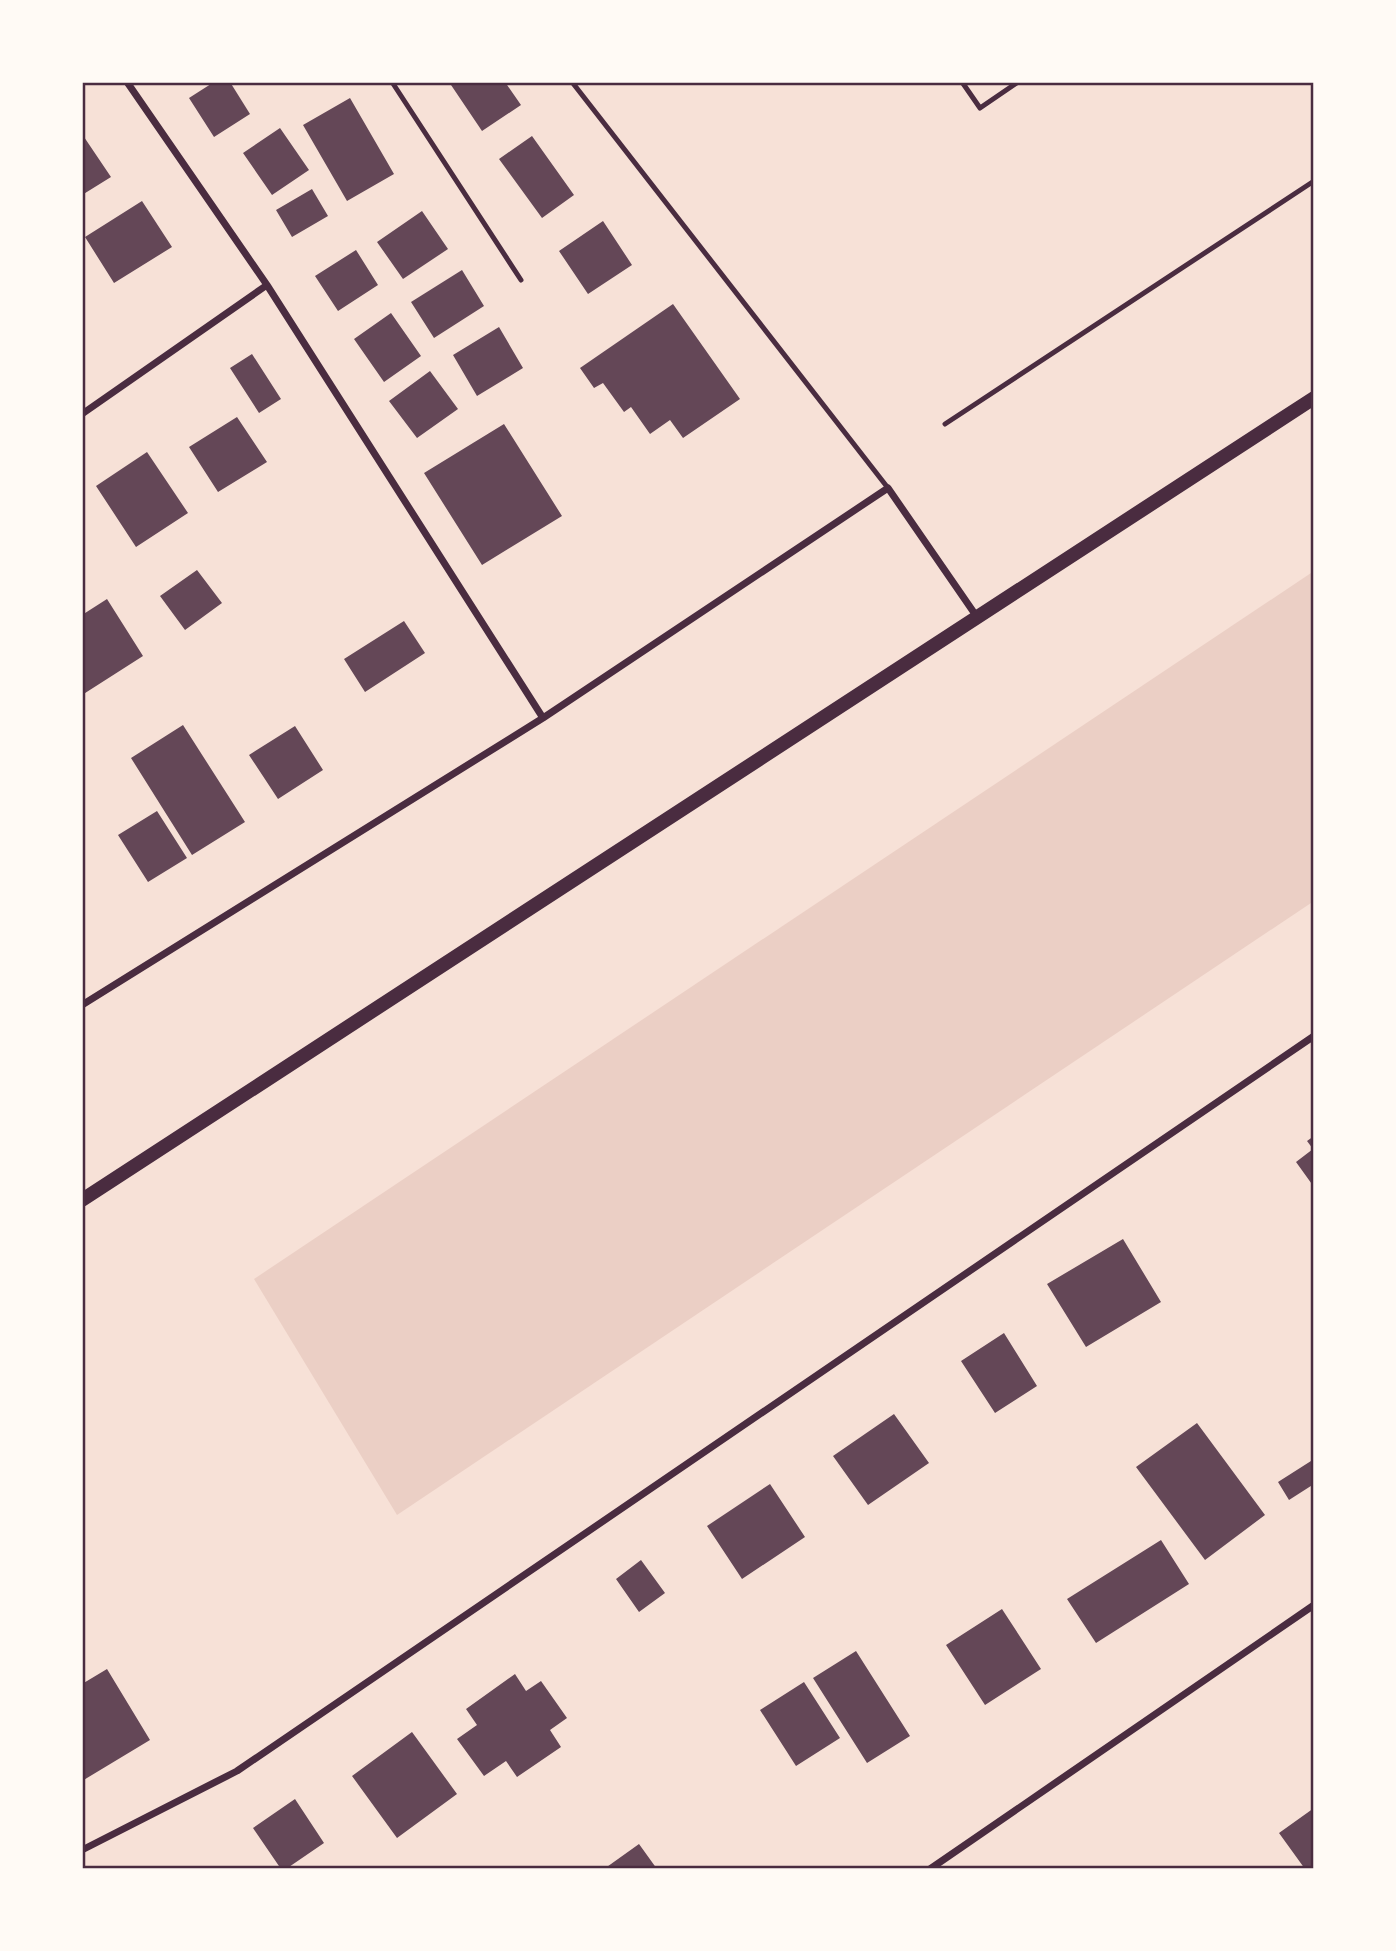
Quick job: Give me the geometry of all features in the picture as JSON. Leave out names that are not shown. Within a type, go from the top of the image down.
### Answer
[{"type":"main road","points":[[82,1200],[1314,398]]},
{"type":"street","points":[[132,84],[267,285],[543,718]]},
{"type":"street","points":[[82,414],[267,285]]},
{"type":"street","points":[[82,1005],[543,718],[888,488],[977,617]]},
{"type":"street","points":[[82,1850],[237,1771],[1314,1036]]},
{"type":"street","points":[[930,1869],[1314,1605]]},
{"type":"lane","points":[[392,82],[521,280]]},
{"type":"lane","points":[[572,82],[888,488]]},
{"type":"lane","points":[[962,82],[980,108],[1018,82]]},
{"type":"lane","points":[[945,424],[1314,181]]},
{"type":"shaded area","points":[[1314,571],[1314,901],[397,1515],[254,1279]]},
{"type":"building","points":[[214,82],[230,82],[250,114],[214,137],[189,98]]},
{"type":"building","points":[[449,82],[505,82],[521,105],[482,131]]},
{"type":"building","points":[[350,98],[394,174],[347,201],[303,125]]},
{"type":"building","points":[[280,128],[309,170],[272,195],[243,153]]},
{"type":"building","points":[[82,134],[111,177],[82,195]]},
{"type":"building","points":[[532,136],[574,195],[542,218],[499,159]]},
{"type":"building","points":[[312,189],[328,216],[292,237],[276,210]]},
{"type":"building","points":[[142,201],[172,247],[114,283],[85,237]]},
{"type":"building","points":[[422,211],[448,249],[403,279],[377,242]]},
{"type":"building","points":[[603,221],[632,265],[588,294],[559,251]]},
{"type":"building","points":[[356,250],[378,285],[338,311],[315,276]]},
{"type":"building","points":[[462,270],[484,306],[434,338],[411,302]]},
{"type":"building","points":[[673,304],[740,399],[683,438],[670,420],[650,434],[631,407],[624,412],[603,383],[594,388],[580,368]]},
{"type":"building","points":[[391,313],[421,356],[384,382],[354,339]]},
{"type":"building","points":[[499,327],[523,368],[477,396],[453,355]]},
{"type":"building","points":[[252,354],[281,399],[259,413],[230,368]]},
{"type":"building","points":[[430,371],[458,409],[417,438],[389,401]]},
{"type":"building","points":[[237,417],[267,462],[218,492],[189,447]]},
{"type":"building","points":[[504,424],[562,516],[482,565],[424,473]]},
{"type":"building","points":[[147,452],[188,513],[136,547],[96,486]]},
{"type":"building","points":[[197,570],[222,603],[185,630],[160,596]]},
{"type":"building","points":[[107,599],[143,656],[82,695],[82,615]]},
{"type":"building","points":[[404,621],[425,653],[365,692],[344,659]]},
{"type":"building","points":[[183,725],[245,822],[192,855],[131,758]]},
{"type":"building","points":[[295,726],[323,770],[278,799],[249,755]]},
{"type":"building","points":[[157,811],[187,858],[148,882],[118,835]]},
{"type":"building","points":[[1314,1136],[1314,1187],[1296,1162],[1313,1149],[1307,1141]]},
{"type":"building","points":[[1123,1239],[1161,1302],[1086,1347],[1047,1284]]},
{"type":"building","points":[[1004,1333],[1037,1386],[995,1413],[961,1361]]},
{"type":"building","points":[[894,1414],[929,1463],[868,1505],[833,1456]]},
{"type":"building","points":[[1197,1423],[1265,1515],[1205,1560],[1136,1467]]},
{"type":"building","points":[[1311,1461],[1314,1466],[1314,1484],[1289,1500],[1278,1482]]},
{"type":"building","points":[[770,1484],[805,1537],[742,1579],[707,1526]]},
{"type":"building","points":[[1161,1540],[1189,1584],[1096,1643],[1067,1599]]},
{"type":"building","points":[[641,1560],[665,1593],[639,1612],[616,1579]]},
{"type":"building","points":[[1002,1609],[1041,1669],[985,1705],[946,1645]]},
{"type":"building","points":[[856,1651],[910,1736],[867,1763],[813,1678]]},
{"type":"building","points":[[107,1669],[150,1740],[82,1781],[82,1684]]},
{"type":"building","points":[[515,1674],[526,1691],[541,1681],[567,1718],[550,1730],[561,1747],[517,1777],[506,1761],[484,1776],[457,1739],[477,1725],[466,1709]]},
{"type":"building","points":[[804,1682],[840,1738],[796,1766],[760,1710]]},
{"type":"building","points":[[412,1732],[457,1794],[397,1838],[352,1776]]},
{"type":"building","points":[[295,1799],[324,1843],[286,1869],[281,1869],[253,1828]]},
{"type":"building","points":[[1314,1808],[1314,1869],[1305,1869],[1279,1833]]},
{"type":"building","points":[[639,1844],[657,1869],[604,1869]]}]
